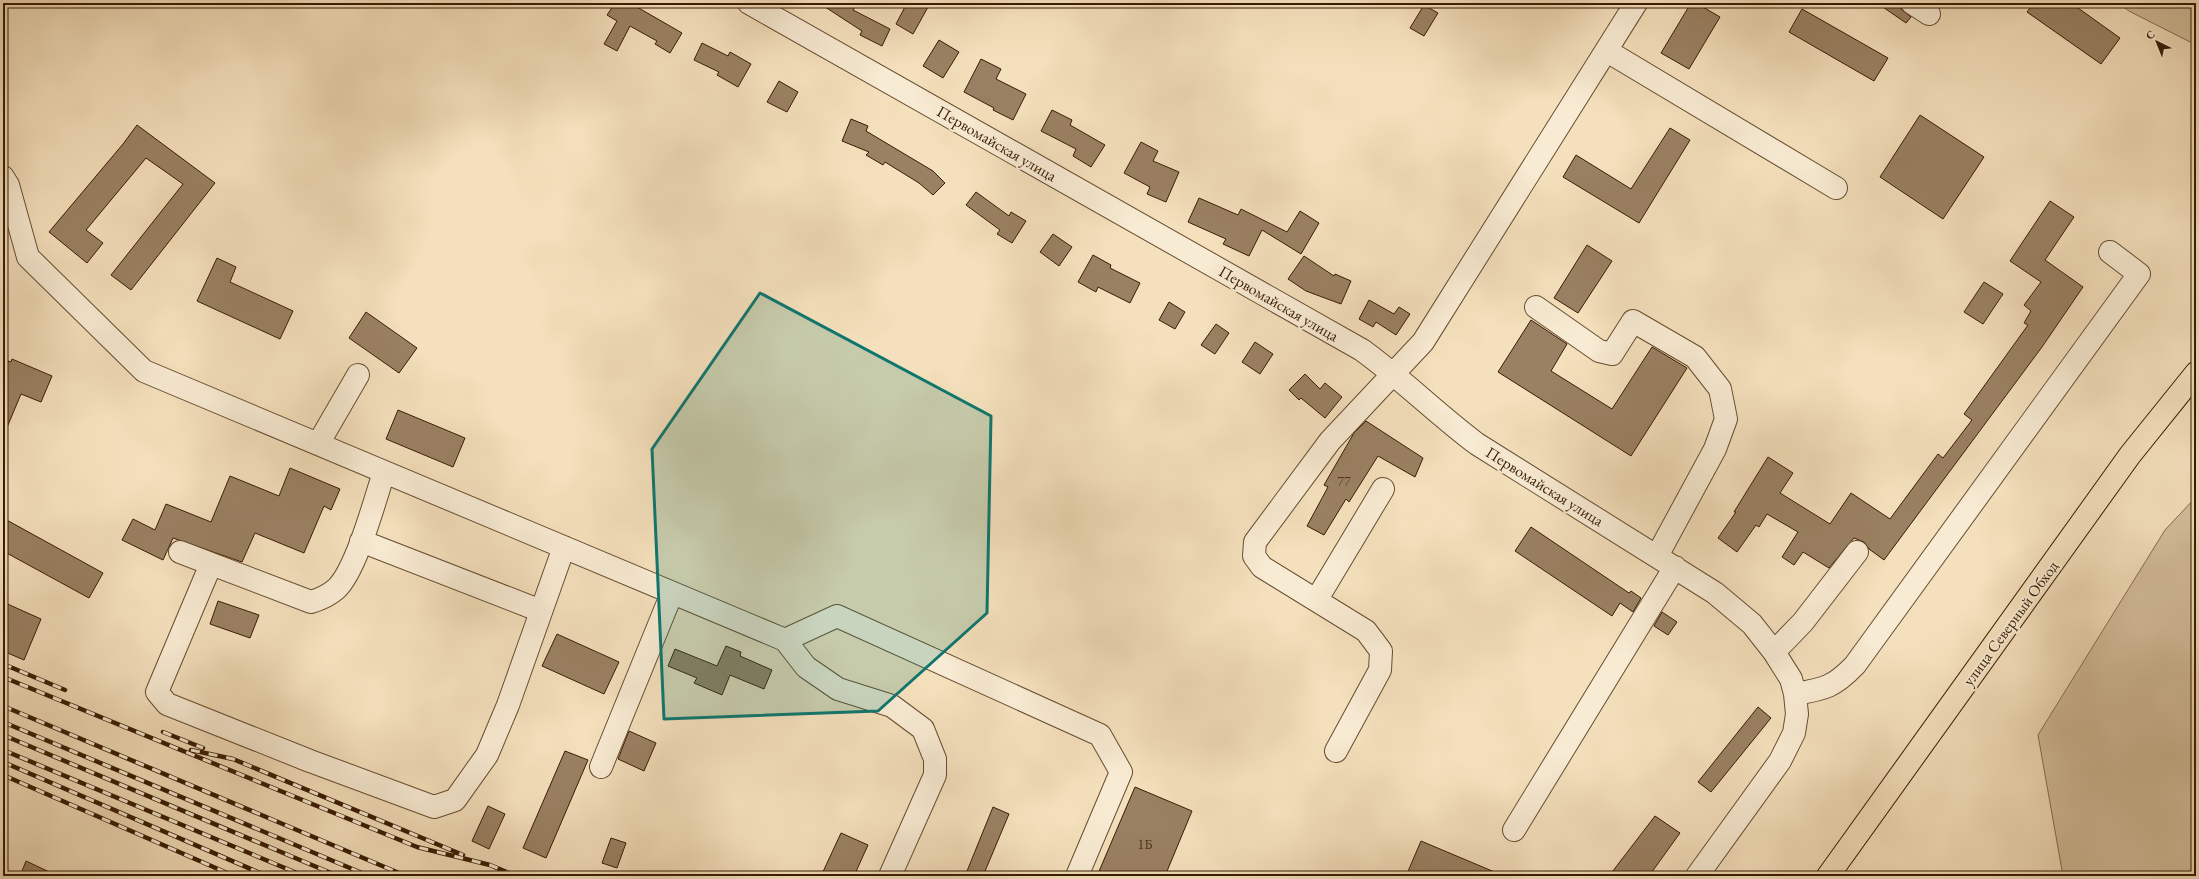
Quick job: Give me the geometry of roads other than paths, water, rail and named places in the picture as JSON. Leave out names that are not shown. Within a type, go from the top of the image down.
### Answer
[{"type":"highway","name":"улица Северный Обход","points":[[1828,876],[2126,462],[2196,373]]},
{"type":"street","name":"Первомайская улица","points":[[748,3],[1362,350],[1394,373],[1445,420],[1477,444],[1715,593],[1752,624],[1774,652],[1791,679],[1795,694],[1796,714],[1794,733],[1780,761],[1697,876]]},
{"type":"street","points":[[1336,751],[1380,670],[1381,651],[1366,631],[1317,599],[1262,567],[1254,556],[1255,542],[1330,441],[1423,342],[1636,3]]},
{"type":"street","points":[[1607,51],[1836,188]]},
{"type":"street","points":[[3,177],[8,185],[28,256],[144,372],[785,640],[806,667],[838,689],[892,706],[923,729],[935,759],[935,775],[890,876]]},
{"type":"street","points":[[1795,694],[1823,689],[1839,681],[1855,665],[2139,274],[2110,252]]},
{"type":"street","points":[[1514,830],[1666,562],[1715,449],[1726,419],[1720,389],[1695,357],[1633,321],[1612,354],[1599,351],[1536,307]]},
{"type":"street","points":[[318,444],[358,375]]},
{"type":"street","points":[[180,552],[312,602],[324,598],[337,588],[361,541],[384,472]]},
{"type":"street","points":[[1317,599],[1383,489]]},
{"type":"street","points":[[361,541],[541,611]]},
{"type":"street","points":[[211,564],[157,692],[167,704],[310,761],[434,807],[455,800],[486,755],[508,705],[564,547]]},
{"type":"street","points":[[1774,652],[1803,622],[1857,552]]},
{"type":"street","points":[[601,767],[672,593]]},
{"type":"street","points":[[785,640],[837,616],[1100,735],[1122,772],[1077,876]]},
{"type":"railway","points":[[3,664],[65,690]]},
{"type":"railway","points":[[3,677],[417,847],[490,865],[516,876]]},
{"type":"railway","points":[[3,706],[406,876]]},
{"type":"railway","points":[[3,722],[369,876]]},
{"type":"railway","points":[[163,732],[203,748]]},
{"type":"railway","points":[[3,735],[338,876]]},
{"type":"railway","points":[[3,750],[304,876]]},
{"type":"railway","points":[[191,750],[233,759],[463,855]]},
{"type":"railway","points":[[3,762],[267,876]]},
{"type":"railway","points":[[3,775],[234,876]]}]
